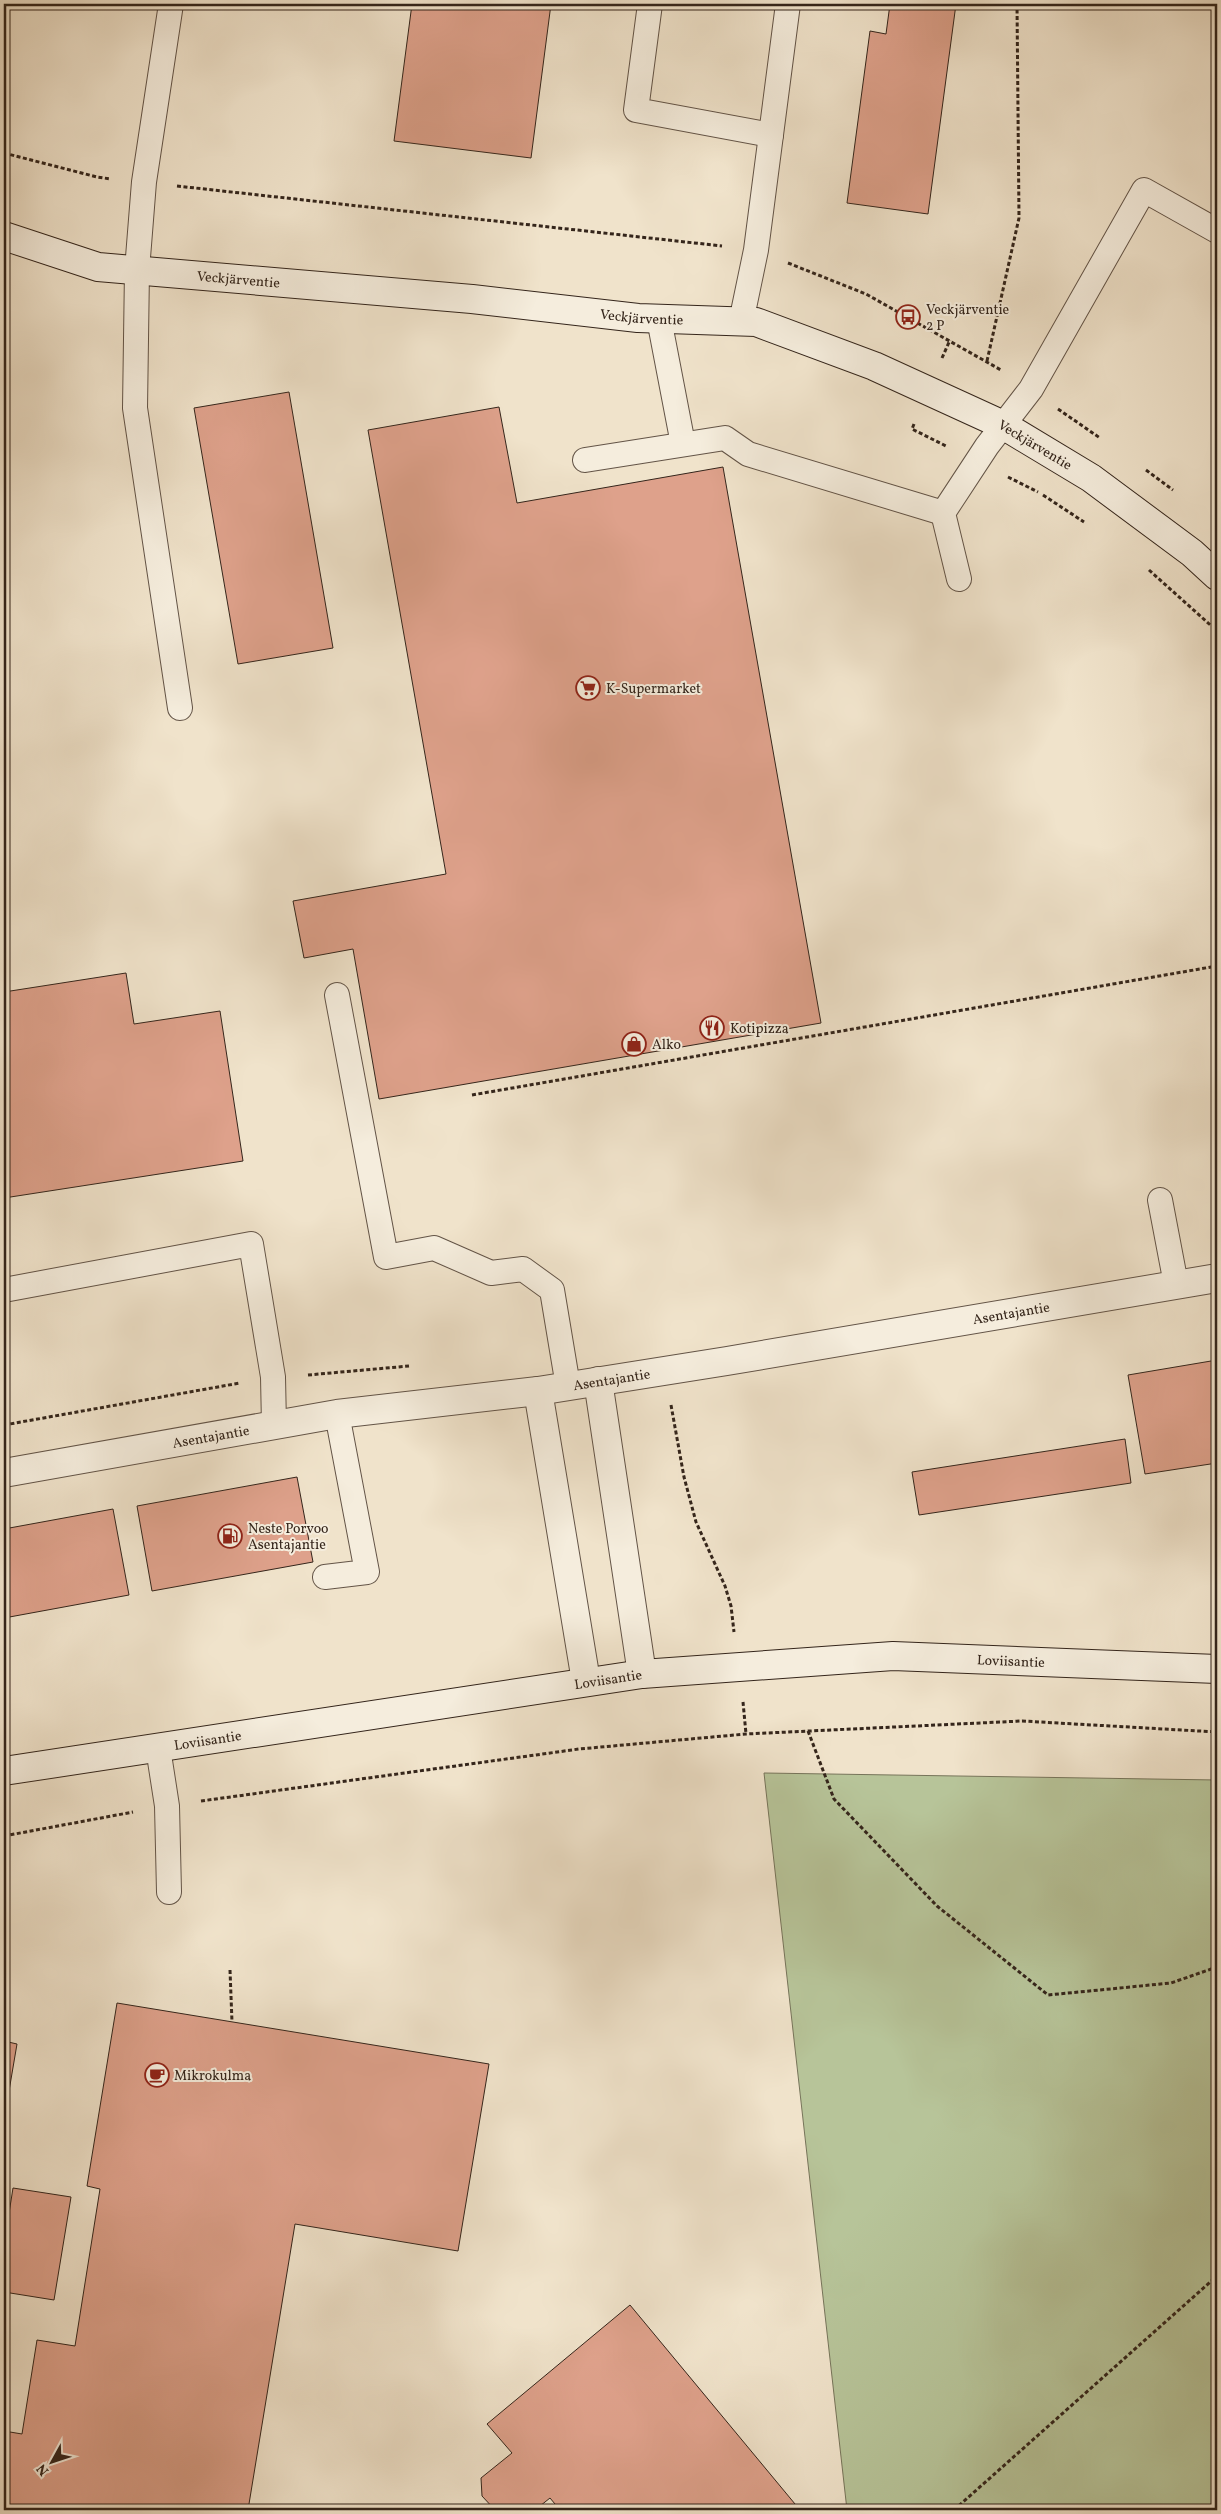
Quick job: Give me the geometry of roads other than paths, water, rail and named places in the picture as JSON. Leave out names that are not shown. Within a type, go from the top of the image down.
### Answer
[{"type":"main road","name":"Veckjärventie","points":[[4,236],[98,267],[472,299],[659,319],[756,322],[874,366],[1003,425],[1091,478],[1192,553],[1217,576]]},
{"type":"main road","name":"Asentajantie","points":[[4,1473],[337,1414],[538,1391],[1217,1278]]},
{"type":"main road","points":[[598,1381],[642,1674]]},
{"type":"main road","points":[[538,1391],[586,1681]]},
{"type":"main road","name":"Loviisantie","points":[[4,1771],[642,1674],[893,1656],[1217,1669]]},
{"type":"lane","points":[[171,4],[144,182],[137,270],[135,408],[180,708]]},
{"type":"lane","points":[[650,4],[636,110],[771,135]]},
{"type":"lane","points":[[741,322],[756,250],[788,4]]},
{"type":"lane","points":[[959,579],[943,513],[1030,389],[1144,190],[1217,231]]},
{"type":"lane","points":[[659,319],[683,444]]},
{"type":"lane","points":[[585,460],[725,438],[748,454],[943,513]]},
{"type":"lane","points":[[337,995],[386,1257],[434,1248],[490,1273],[523,1269],[552,1290],[568,1386]]},
{"type":"lane","points":[[1160,1200],[1176,1284]]},
{"type":"lane","points":[[4,1290],[251,1244],[273,1377],[274,1426]]},
{"type":"lane","points":[[325,1577],[367,1572],[337,1414]]},
{"type":"lane","points":[[158,1748],[167,1806],[169,1892]]},
{"type":"place","name":"Veckjärventie 2 P","points":[[908,317]]},
{"type":"place","name":"K-Supermarket","points":[[588,688]]},
{"type":"place","name":"Kotipizza","points":[[712,1028]]},
{"type":"place","name":"Alko","points":[[634,1044]]},
{"type":"place","name":"Neste Porvoo Asentajantie","points":[[230,1536]]},
{"type":"place","name":"Mikrokulma","points":[[157,2075]]}]
